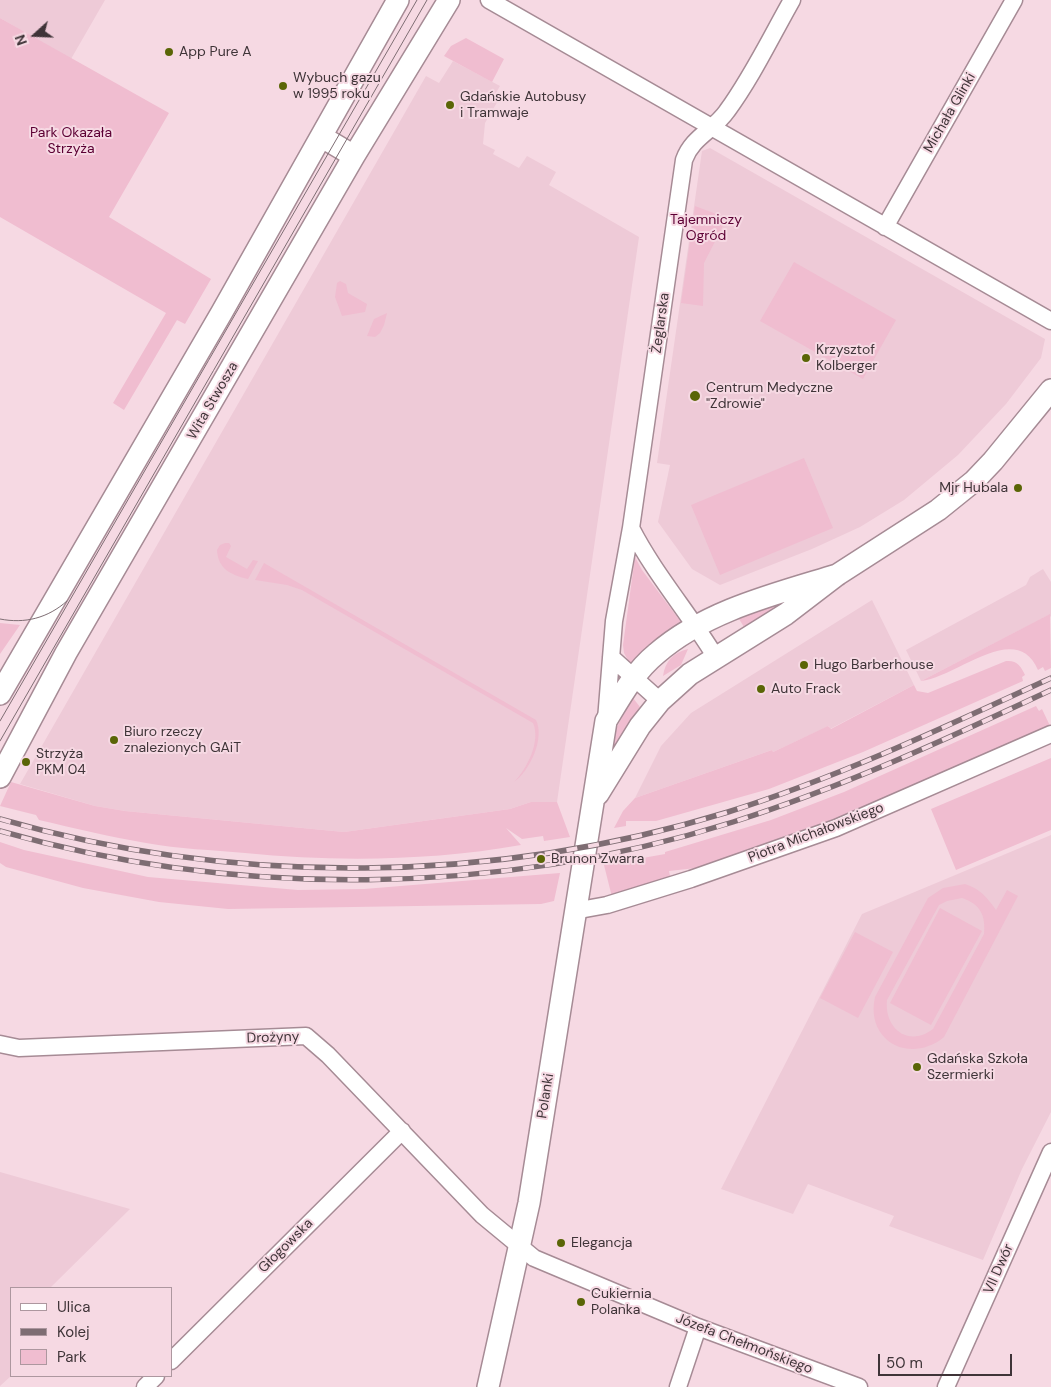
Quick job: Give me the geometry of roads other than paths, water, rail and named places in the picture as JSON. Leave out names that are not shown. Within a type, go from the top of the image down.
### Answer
[{"type":"street","name":"Wita Stwosza","points":[[0,777],[66,653],[354,156],[449,0]]},
{"type":"street","points":[[488,0],[1051,322]]},
{"type":"street","name":"Żeglarska","points":[[606,722],[614,621],[631,528],[684,160],[690,148],[726,112],[792,0]]},
{"type":"street","name":"Michała Glinki","points":[[886,227],[1014,0]]},
{"type":"street","points":[[0,694],[322,137],[397,3]]},
{"type":"street","points":[[322,137],[354,156]]},
{"type":"street","points":[[592,803],[640,726],[660,701],[690,674],[715,656],[786,614],[837,575],[938,510],[974,481],[1035,412],[1051,390]]},
{"type":"street","points":[[631,528],[647,559],[696,626],[715,656]]},
{"type":"street","points":[[606,722],[634,678],[654,655],[679,636],[696,626],[778,593],[837,575]]},
{"type":"street","points":[[611,657],[660,701]]},
{"type":"street","name":"Polanki","points":[[488,1387],[520,1249],[606,722]]},
{"type":"street","name":"Piotra Michałowskiego","points":[[574,911],[607,905],[691,879],[836,828],[1051,734]]},
{"type":"street","name":"Drożyny","points":[[0,1044],[19,1048],[306,1036],[328,1055],[402,1130],[482,1215],[520,1249]]},
{"type":"street","name":"Głogowska","points":[[172,1360],[402,1130]]},
{"type":"street","name":"VII Dwór","points":[[946,1387],[1051,1152]]},
{"type":"street","name":"Józefa Chełmońskiego","points":[[520,1249],[548,1265],[698,1327],[859,1387]]},
{"type":"street","points":[[678,1387],[698,1327]]},
{"type":"street","points":[[145,1387],[155,1377]]},
{"type":"tram line","points":[[0,721],[417,0]]},
{"type":"tram line","points":[[0,741],[427,0]]},
{"type":"tram line","points":[[0,619],[18,621],[36,618],[52,612],[67,601]]},
{"type":"railway","points":[[0,819],[89,841],[180,857],[272,866],[365,868],[457,864],[549,853],[639,836],[728,812],[769,798],[891,750],[1051,678]]},
{"type":"railway","points":[[0,831],[90,853],[181,869],[274,878],[367,880],[460,875],[553,864],[644,846],[733,822],[774,808],[855,778],[1051,690]]},
{"type":"place","name":"App Pure A","points":[[169,52]]},
{"type":"place","name":"Wybuch gazu w 1995 roku","points":[[283,86]]},
{"type":"place","name":"Gdańskie Autobusy i Tramwaje","points":[[450,105]]},
{"type":"place","name":"Krzysztof Kolberger","points":[[806,358]]},
{"type":"place","name":"Centrum Medyczne \"Zdrowie\"","points":[[695,396]]},
{"type":"place","name":"Mjr Hubala","points":[[1018,488]]},
{"type":"place","name":"Hugo Barberhouse","points":[[804,665]]},
{"type":"place","name":"Auto Frack","points":[[761,689]]},
{"type":"place","name":"Biuro rzeczy znalezionych GAiT","points":[[114,740]]},
{"type":"place","name":"Strzyża PKM 04","points":[[26,762]]},
{"type":"place","name":"Brunon Zwarra","points":[[541,859]]},
{"type":"place","name":"Gdańska Szkoła Szermierki","points":[[917,1067]]},
{"type":"place","name":"Elegancja","points":[[561,1243]]},
{"type":"place","name":"Cukiernia Polanka","points":[[581,1302]]},
{"type":"park label","name":"Park Okazała Strzyża","points":[[71,142]]},
{"type":"park label","name":"Tajemniczy Ogród","points":[[706,228]]}]
